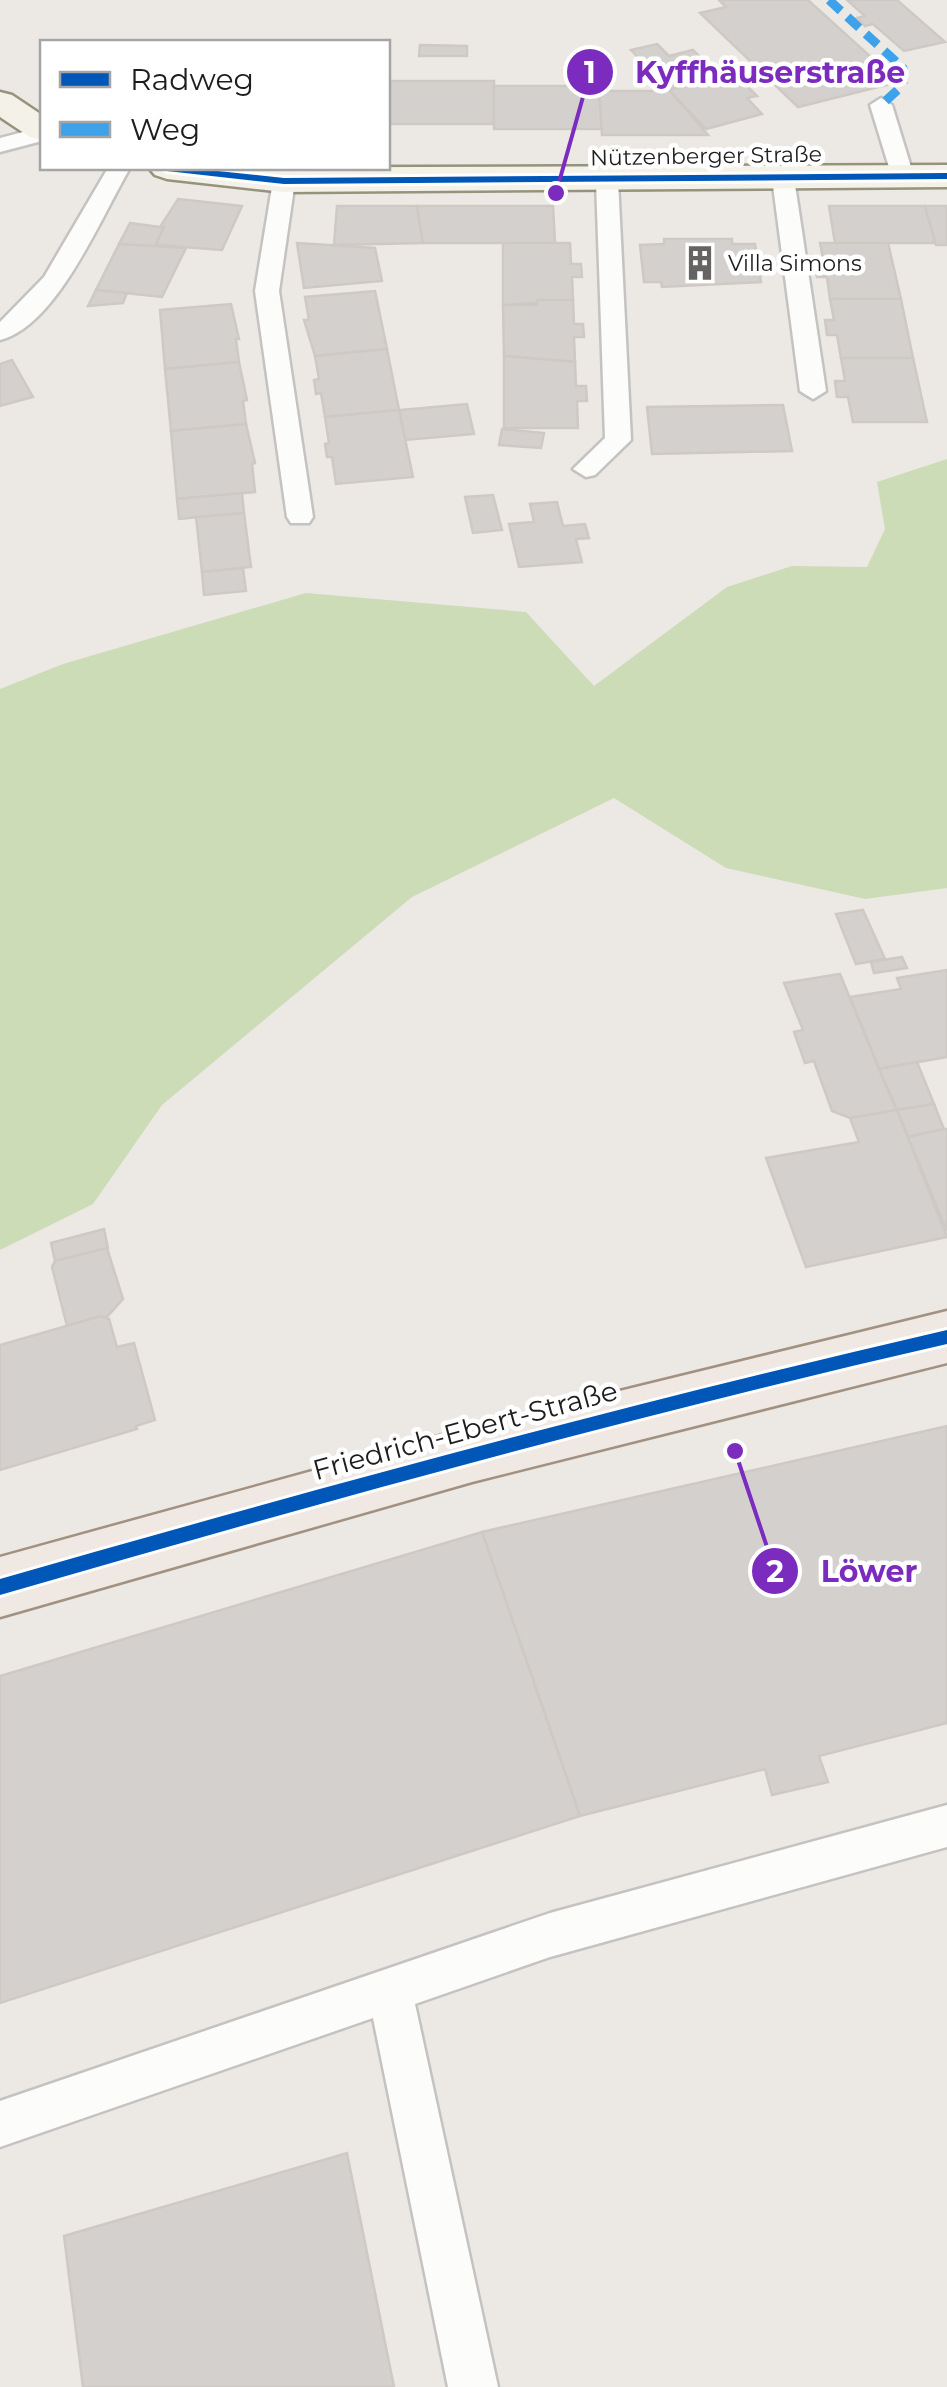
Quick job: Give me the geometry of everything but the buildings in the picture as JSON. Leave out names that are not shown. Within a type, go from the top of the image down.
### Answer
[{"type":"main road","name":"Friedrich-Ebert-Straße","points":[[0,1587],[344,1487],[680,1398],[947,1337]]},
{"type":"street","points":[[0,102],[40,131]]},
{"type":"street","name":"Nützenberger Straße","points":[[186,170],[284,180],[947,176]]},
{"type":"lane","points":[[882,105],[903,177]]},
{"type":"lane","points":[[0,145],[40,133]]},
{"type":"lane","points":[[0,333],[16,324],[42,298],[118,170]]},
{"type":"lane","points":[[784,178],[813,391]]},
{"type":"lane","points":[[284,180],[267,291],[300,517]]},
{"type":"lane","points":[[586,469],[618,440],[607,180]]},
{"type":"lane","points":[[0,2124],[550,1936],[947,1826]]},
{"type":"lane","points":[[390,1991],[474,2387]]},
{"type":"green space","points":[[947,459],[947,888],[865,899],[726,868],[614,798],[412,897],[162,1105],[93,1204],[0,1250],[0,689],[63,664],[306,593],[526,612],[594,686],[727,587],[792,566],[867,567],[885,529],[877,482]]},
{"type":"marked path","points":[[829,0],[903,68],[903,85],[881,105]]},
{"type":"cycle path","points":[[185,170],[284,181],[947,176]]},
{"type":"cycle path","points":[[0,1587],[472,1455],[709,1393],[947,1337]]},
{"type":"place","name":"Kyffhäuserstraße","points":[[556,193]]},
{"type":"place","name":"Villa Simons","points":[[700,263]]},
{"type":"place","name":"Löwer","points":[[735,1451]]}]
